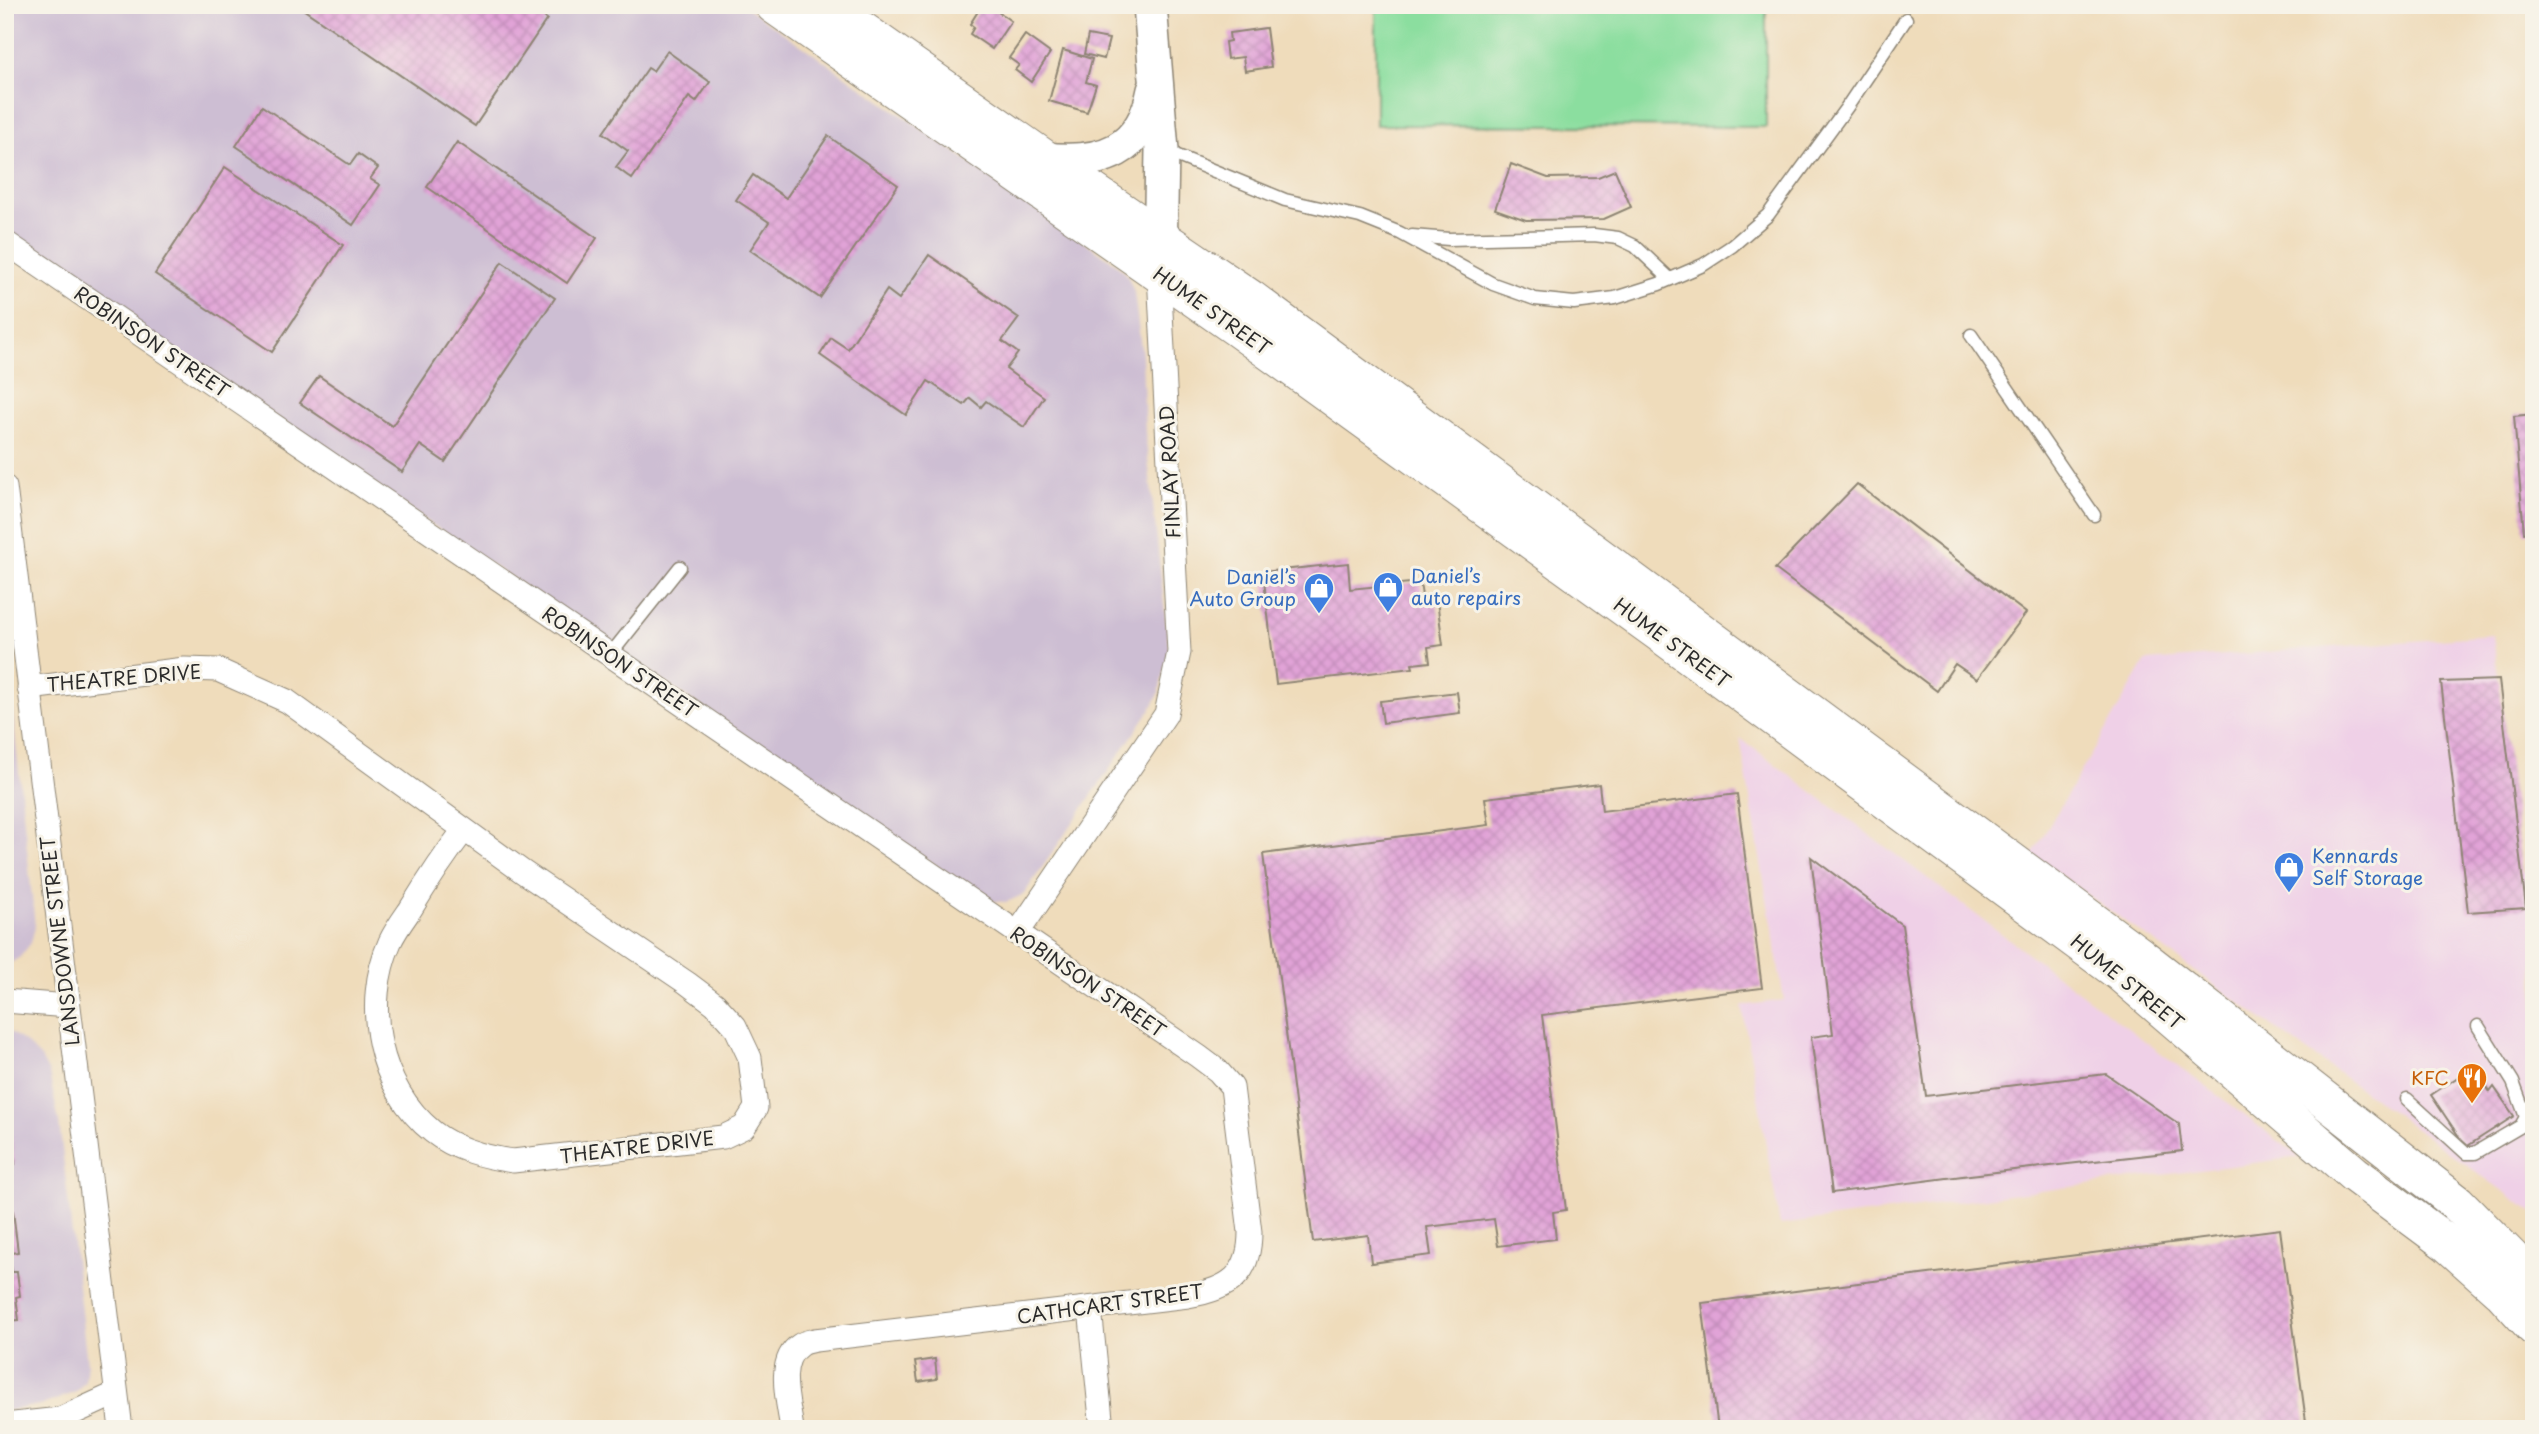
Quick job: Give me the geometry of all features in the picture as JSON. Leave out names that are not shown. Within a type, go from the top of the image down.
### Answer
[{"type":"main road","name":"HUME STREET","points":[[774,5],[1259,344],[1647,624],[2119,972],[2354,1174],[2447,1243],[2503,1293],[2534,1327]]},
{"type":"main road","name":"HUME STREET","points":[[826,5],[1251,299],[2140,956],[2457,1203],[2530,1268]]},
{"type":"street","name":"FINLAY ROAD","points":[[1017,934],[1166,714],[1179,652],[1159,274],[1162,150],[1150,5]]},
{"type":"street","points":[[1045,159],[1074,162],[1098,158],[1116,151],[1131,139],[1143,124],[1152,101],[1157,74]]},
{"type":"street","name":"ROBINSON STREET","points":[[5,242],[1198,1056],[1218,1071],[1231,1087]]},
{"type":"street","name":"LANSDOWNE STREET","points":[[5,487],[121,1429]]},
{"type":"street","name":"THEATRE DRIVE","points":[[29,688],[185,669],[218,670],[287,701],[464,830],[523,873],[687,982],[715,1004],[735,1026],[750,1058],[756,1108],[744,1127],[723,1137],[513,1161],[487,1158],[456,1146],[435,1134],[418,1119],[392,1078],[380,1049],[377,1018],[380,972],[391,941],[436,868],[464,830]]},
{"type":"street","points":[[5,1000],[68,1006]]},
{"type":"street","name":"CATHCART STREET","points":[[792,1429],[786,1368],[791,1354],[800,1344],[1209,1292],[1228,1284],[1242,1270],[1250,1252],[1250,1232],[1231,1087]]},
{"type":"street","points":[[1090,1308],[1102,1429]]},
{"type":"street","points":[[5,1425],[60,1419],[115,1394]]},
{"type":"lane","points":[[1162,150],[1285,200],[1360,216],[1405,235],[1493,284],[1535,299],[1574,303],[1615,298],[1703,265],[1732,246],[1768,215],[1847,107],[1906,19]]},
{"type":"lane","points":[[1405,235],[1449,239],[1594,235],[1618,238],[1634,246],[1670,279]]},
{"type":"lane","points":[[1971,335],[2094,515]]},
{"type":"lane","points":[[611,655],[680,567]]},
{"type":"lane","points":[[2407,1099],[2466,1153],[2474,1153],[2521,1126],[2526,1117],[2513,1082],[2479,1026]]},
{"type":"shaded area","points":[[5,5],[743,5],[1115,263],[1127,275],[1134,292],[1142,356],[1145,432],[1169,650],[1158,696],[1152,707],[1024,894],[1007,902],[988,901],[5,235]]},
{"type":"shaded area","points":[[2493,635],[2521,873],[2534,872],[2534,1213],[2032,855],[2146,661]]},
{"type":"shaded area","points":[[5,639],[35,926],[31,943],[20,957],[5,967]]},
{"type":"shaded area","points":[[1740,738],[2300,1157],[1780,1225],[1742,1006],[1784,1000]]},
{"type":"shaded area","points":[[5,1028],[41,1058],[49,1073],[59,1122],[87,1363],[85,1381],[76,1392],[45,1404],[5,1411]]},
{"type":"green space","points":[[1376,5],[1766,5],[1766,127],[1376,125]]},
{"type":"building","points":[[297,5],[526,5],[547,19],[475,126]]},
{"type":"building","points":[[982,5],[988,5],[1011,21],[992,49],[970,34],[974,27],[970,24]]},
{"type":"building","points":[[1266,28],[1271,67],[1245,71],[1243,57],[1227,59],[1225,42],[1230,41],[1229,33]]},
{"type":"building","points":[[1025,35],[1050,53],[1031,82],[1015,70],[1019,65],[1009,58]]},
{"type":"building","points":[[1088,35],[1109,39],[1104,59],[1084,54]]},
{"type":"building","points":[[1063,50],[1092,59],[1086,82],[1096,85],[1087,112],[1049,101]]},
{"type":"building","points":[[667,51],[710,82],[696,102],[689,97],[632,179],[616,167],[628,151],[603,133],[648,68],[653,71]]},
{"type":"building","points":[[262,106],[350,165],[358,154],[378,168],[370,179],[380,185],[353,225],[236,146]]},
{"type":"building","points":[[828,136],[898,185],[820,298],[750,250],[769,222],[736,200],[753,175],[786,198]]},
{"type":"building","points":[[457,142],[597,238],[567,283],[427,187]]},
{"type":"building","points":[[1511,164],[1548,178],[1598,177],[1615,170],[1631,207],[1604,219],[1526,220],[1495,209]]},
{"type":"building","points":[[225,167],[343,245],[272,352],[155,274]]},
{"type":"building","points":[[929,255],[1019,318],[1002,341],[1018,353],[1006,369],[1044,397],[1024,427],[986,401],[981,407],[970,398],[964,405],[928,381],[906,415],[820,355],[831,338],[848,349],[887,290],[899,299]]},
{"type":"building","points":[[502,262],[555,298],[445,462],[420,445],[402,472],[300,403],[319,376],[392,426]]},
{"type":"building","points":[[2534,414],[2534,532],[2524,533],[2514,416]]},
{"type":"building","points":[[1857,484],[2026,613],[1977,679],[1955,664],[1937,691],[1775,569]]},
{"type":"building","points":[[1348,563],[1350,589],[1420,582],[1423,603],[1437,601],[1443,645],[1428,647],[1430,662],[1412,664],[1413,668],[1276,684],[1263,572]]},
{"type":"building","points":[[2499,680],[2526,908],[2468,912],[2441,682]]},
{"type":"building","points":[[1457,692],[1460,713],[1383,723],[1380,701]]},
{"type":"building","points":[[1599,784],[1602,811],[1737,794],[1762,988],[1542,1015],[1566,1210],[1553,1212],[1556,1239],[1498,1246],[1494,1219],[1427,1227],[1431,1255],[1371,1263],[1368,1235],[1313,1242],[1263,854],[1489,825],[1485,798]]},
{"type":"building","points":[[1811,857],[1902,925],[1926,1096],[2106,1074],[2179,1124],[2182,1151],[1832,1193],[1811,1037],[1833,1034]]},
{"type":"building","name":"KFC","points":[[2473,1067],[2490,1092],[2494,1087],[2514,1116],[2466,1147],[2431,1095]]},
{"type":"building","points":[[5,1118],[9,1118],[15,1164],[5,1165]]},
{"type":"building","points":[[9,1176],[12,1199],[5,1200],[5,1177]]},
{"type":"building","points":[[13,1211],[18,1252],[5,1254],[5,1212]]},
{"type":"building","points":[[2280,1229],[2307,1429],[1718,1429],[1702,1303]]},
{"type":"building","points":[[5,1260],[10,1260],[12,1272],[17,1272],[19,1320],[5,1321]]},
{"type":"building","points":[[935,1359],[937,1379],[918,1382],[915,1362]]},
{"type":"place","name":"Daniel’s auto repairs","points":[[1388,614]]},
{"type":"place","name":"Daniel’s Auto Group","points":[[1319,615]]},
{"type":"place","name":"Kennards Self Storage","points":[[2289,894]]},
{"type":"place","name":"KFC","points":[[2472,1105]]}]
